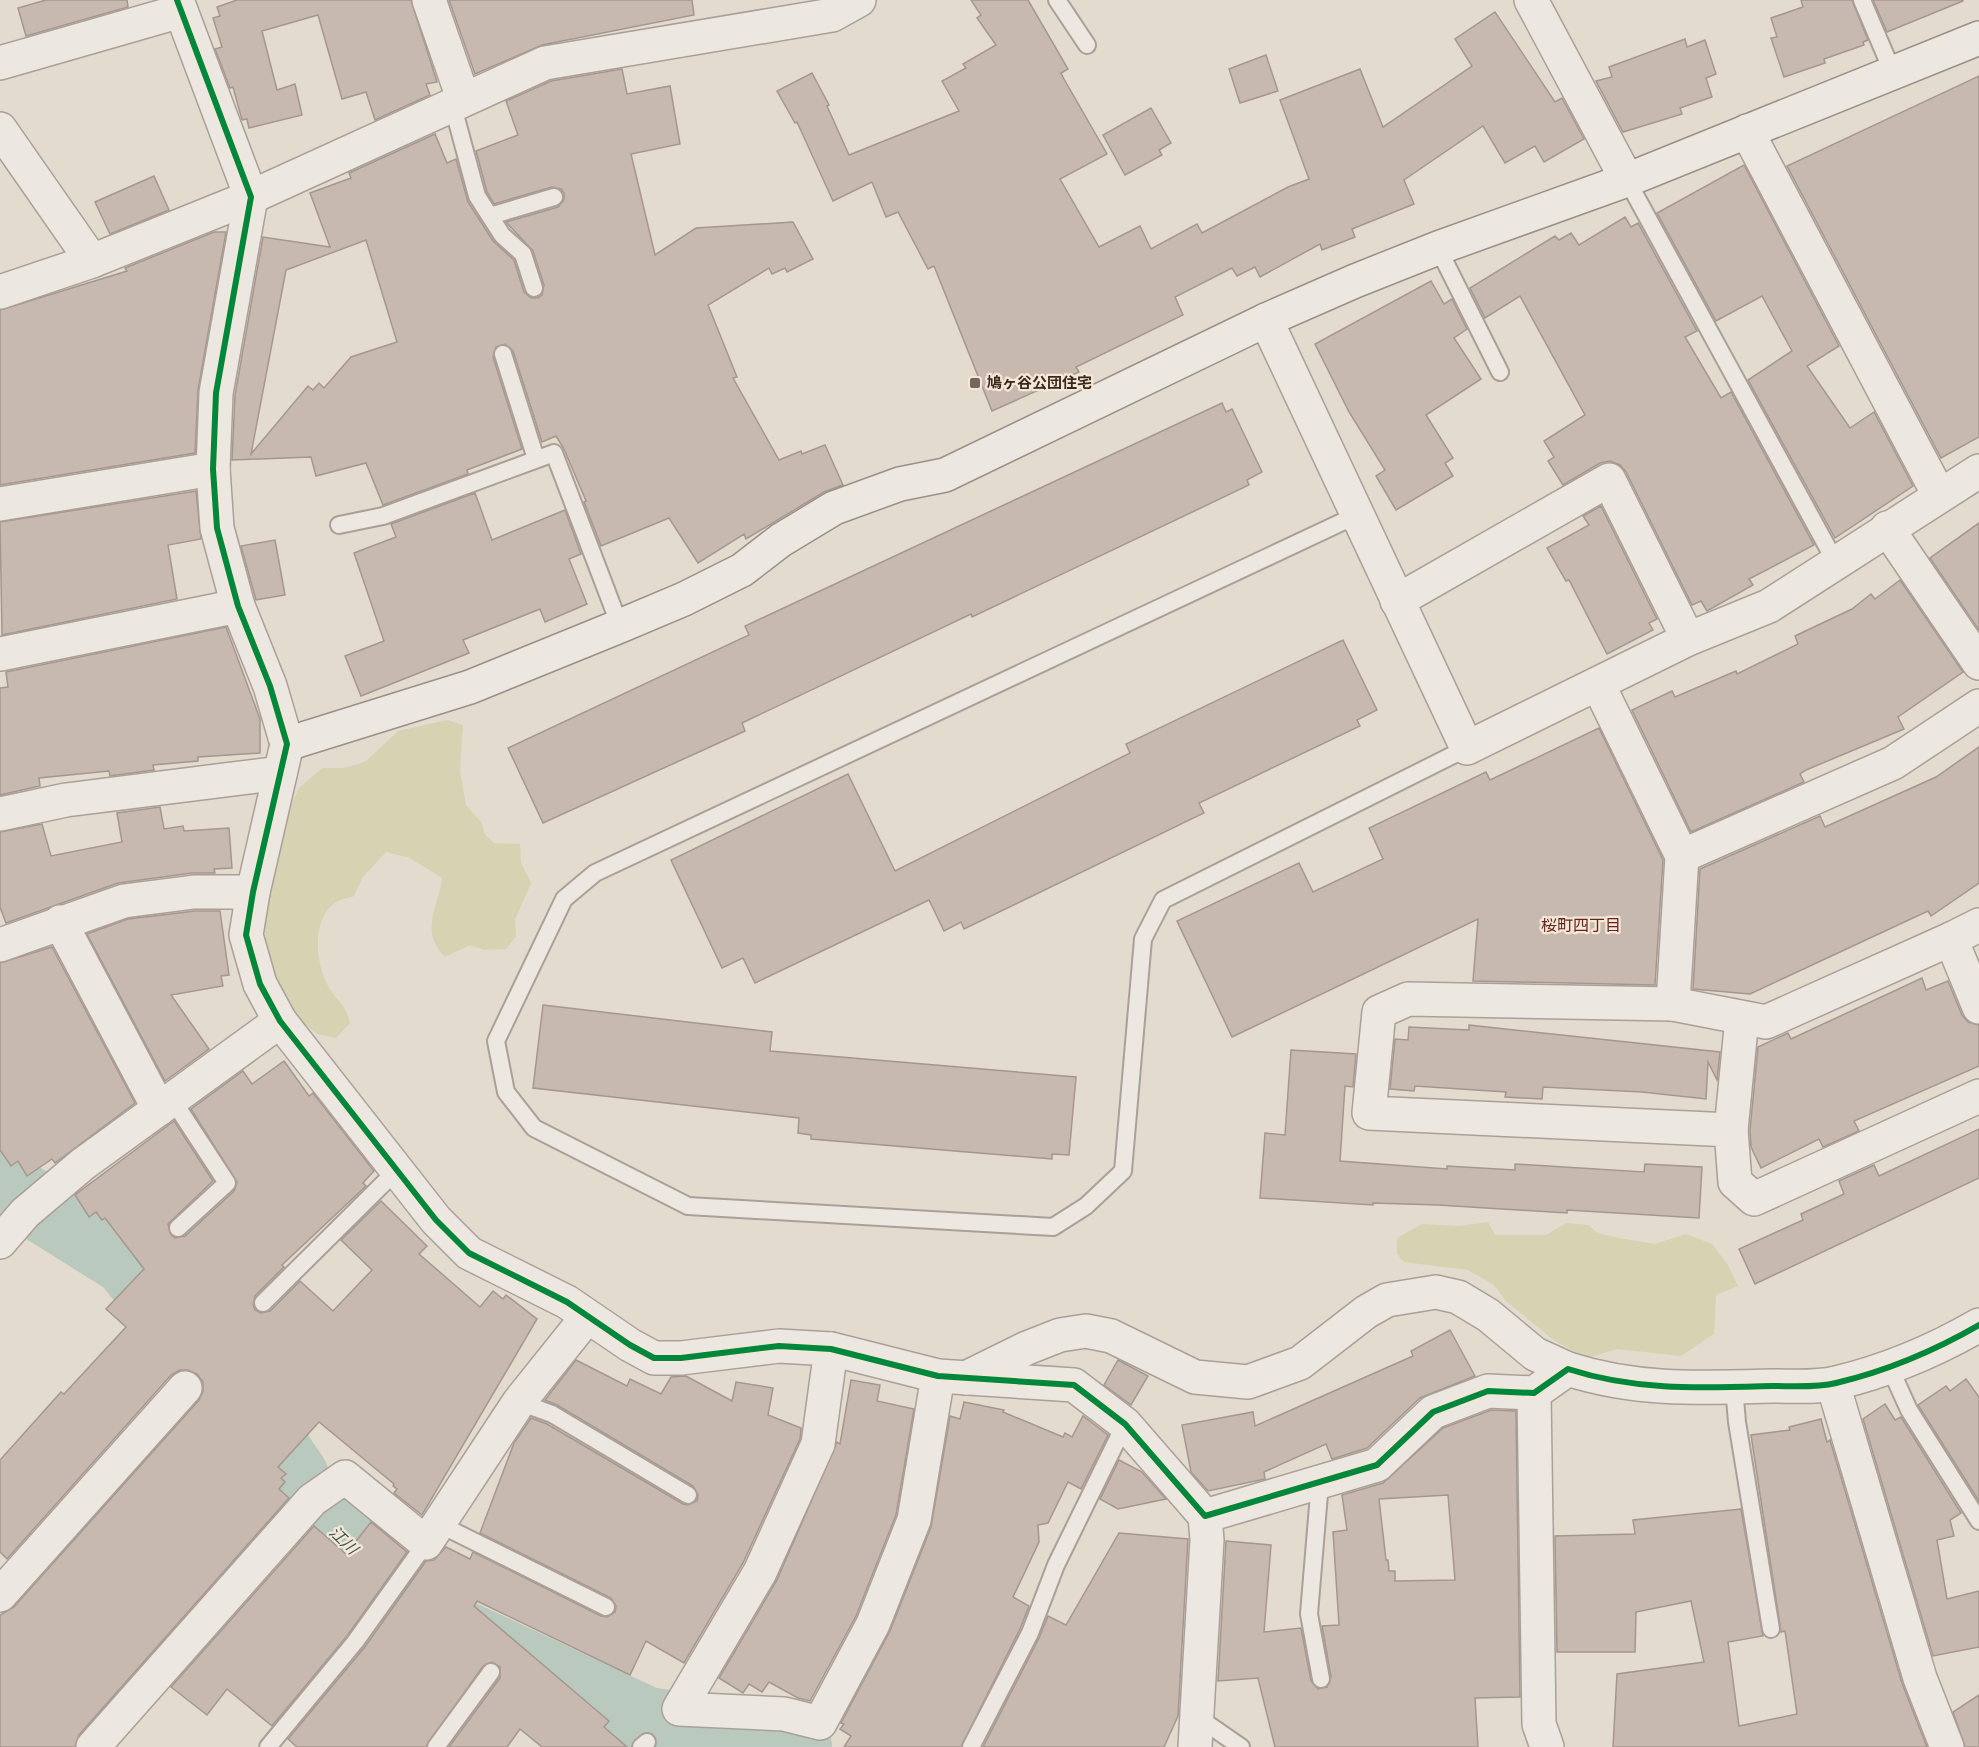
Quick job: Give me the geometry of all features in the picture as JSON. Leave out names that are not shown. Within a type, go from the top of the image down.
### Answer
[{"type":"street","points":[[429,0],[458,101]]},
{"type":"street","points":[[0,292],[92,261],[250,197],[545,63],[832,15],[859,0]]},
{"type":"street","points":[[1531,0],[1627,180]]},
{"type":"street","points":[[0,63],[179,6],[250,197],[216,393],[213,469],[217,528],[238,606],[270,686],[284,759],[253,892],[246,935],[260,984],[280,1021],[436,1220],[469,1253],[567,1302],[586,1317],[654,1358],[681,1358],[779,1346],[831,1349],[952,1377],[1074,1384],[1125,1424],[1205,1516],[1206,1540],[1196,1732]]},
{"type":"street","points":[[0,814],[284,759],[470,687],[684,599],[742,570],[781,540],[834,508],[900,484],[945,476],[1266,320],[1438,248],[1627,180],[1979,38]]},
{"type":"street","points":[[0,129],[92,261]]},
{"type":"street","points":[[1747,131],[1939,495]]},
{"type":"street","points":[[1266,320],[1467,748],[1688,639],[1769,606],[1835,561],[1979,471]]},
{"type":"street","points":[[0,504],[213,469]]},
{"type":"street","points":[[1398,601],[1609,480],[1688,639]]},
{"type":"street","points":[[1887,528],[1979,663]]},
{"type":"street","points":[[0,654],[238,606]]},
{"type":"street","points":[[1598,684],[1682,856],[1673,1004]]},
{"type":"street","points":[[1682,856],[1893,763],[1979,706]]},
{"type":"street","points":[[0,945],[124,901],[194,892],[253,892]]},
{"type":"street","points":[[60,922],[166,1104]]},
{"type":"street","points":[[1731,1130],[1369,1113],[1379,1012],[1408,999],[1673,1004],[1766,1022],[1965,932],[1979,1007]]},
{"type":"street","points":[[1742,1018],[1731,1130],[1735,1182],[1754,1199],[1979,1096]]},
{"type":"street","points":[[6,1224],[26,1213],[83,1164],[280,1021]]},
{"type":"street","points":[[952,1377],[1060,1335],[1086,1330],[1111,1336],[1195,1377],[1248,1382],[1300,1363],[1366,1312],[1387,1300],[1436,1292],[1458,1297],[1488,1315],[1535,1354],[1568,1369],[1602,1380],[1639,1386],[1734,1387],[1833,1384],[1890,1368],[1952,1341],[1979,1325]]},
{"type":"street","points":[[93,1747],[312,1500],[345,1477],[432,1534],[519,1402],[586,1317]]},
{"type":"street","points":[[831,1349],[818,1444],[760,1572],[679,1709],[784,1714],[820,1723],[873,1624],[914,1520],[952,1377]]},
{"type":"street","points":[[1205,1516],[1377,1465],[1433,1412],[1488,1391],[1534,1393],[1568,1369]]},
{"type":"street","points":[[1833,1384],[1920,1678],[1947,1747]]},
{"type":"street","points":[[0,1595],[185,1388]]},
{"type":"street","points":[[1534,1393],[1539,1724],[1547,1747]]},
{"type":"lane","points":[[1057,0],[1087,45]]},
{"type":"lane","points":[[1862,0],[1893,73]]},
{"type":"lane","points":[[458,101],[477,196],[502,234],[523,254],[534,288]]},
{"type":"lane","points":[[1627,180],[1835,561]]},
{"type":"lane","points":[[490,216],[554,196]]},
{"type":"lane","points":[[1438,248],[1500,372]]},
{"type":"lane","points":[[503,354],[537,459]]},
{"type":"lane","points":[[339,525],[383,516],[554,453],[620,626]]},
{"type":"lane","points":[[1357,514],[595,873],[564,899],[496,1041],[506,1092],[534,1128],[688,1206],[1053,1227],[1086,1206],[1123,1172],[1143,939],[1163,900],[1467,748]]},
{"type":"lane","points":[[166,1104],[227,1183],[178,1228]]},
{"type":"lane","points":[[264,1302],[397,1170]]},
{"type":"lane","points":[[1890,1368],[1909,1410],[1979,1521]]},
{"type":"lane","points":[[1734,1387],[1737,1422],[1771,1629]]},
{"type":"lane","points":[[519,1402],[552,1414],[688,1495]]},
{"type":"lane","points":[[971,1747],[1030,1633],[1056,1565],[1125,1424]]},
{"type":"lane","points":[[1320,1482],[1309,1614],[1321,1679]]},
{"type":"lane","points":[[268,1747],[355,1642],[432,1534],[606,1607]]},
{"type":"lane","points":[[436,1747],[491,1672]]},
{"type":"lane","points":[[1196,1732],[1241,1747]]},
{"type":"shaded area","points":[[447,720],[463,725],[460,771],[466,805],[481,822],[485,834],[494,843],[520,844],[521,863],[531,883],[515,920],[516,936],[506,949],[484,950],[470,945],[445,957],[437,947],[432,929],[432,919],[442,878],[410,858],[386,852],[362,878],[354,896],[336,902],[322,920],[318,945],[322,971],[332,992],[345,1009],[350,1023],[336,1038],[317,1034],[295,1016],[281,994],[266,944],[264,903],[275,873],[285,818],[299,788],[322,768],[344,768],[365,762],[398,731]]},
{"type":"shaded area","points":[[1488,1222],[1495,1235],[1546,1235],[1566,1223],[1589,1225],[1597,1233],[1655,1244],[1686,1234],[1712,1244],[1728,1265],[1738,1286],[1716,1295],[1714,1334],[1681,1356],[1617,1349],[1587,1358],[1555,1341],[1506,1301],[1494,1285],[1468,1270],[1404,1262],[1397,1254],[1397,1238],[1422,1224],[1458,1226]]},
{"type":"building","points":[[46,0],[127,0],[128,7],[26,36],[18,8]]},
{"type":"building","points":[[237,0],[411,0],[437,82],[426,84],[430,95],[375,120],[366,92],[342,99],[318,15],[262,31],[277,90],[295,84],[302,115],[249,128],[247,119],[242,120],[233,87],[230,88],[215,49],[222,47],[213,18],[220,16],[217,7]]},
{"type":"building","points":[[449,0],[692,0],[694,15],[542,45],[475,74]]},
{"type":"building","points":[[971,0],[1028,0],[1068,69],[1061,73],[1107,154],[1060,179],[1099,247],[1140,226],[1151,249],[1197,224],[1202,233],[1288,187],[1309,179],[1280,100],[1360,69],[1383,127],[1472,66],[1455,39],[1495,12],[1555,102],[1562,98],[1584,139],[1544,162],[1535,146],[1505,163],[1483,126],[1404,180],[1414,204],[1352,229],[1355,237],[1322,250],[1320,244],[1260,277],[1255,267],[1237,276],[1232,268],[1175,297],[1183,315],[1076,367],[1079,372],[992,411],[934,266],[928,269],[898,212],[886,217],[872,182],[833,201],[797,122],[795,123],[777,91],[812,73],[829,105],[827,106],[849,155],[959,111],[942,81],[966,68],[963,64],[996,45],[977,18],[981,15]]},
{"type":"building","points":[[1801,0],[1852,0],[1868,40],[1863,42],[1864,45],[1824,59],[1825,63],[1784,77],[1771,38],[1777,37],[1771,18],[1803,7]]},
{"type":"building","points":[[1873,0],[1963,0],[1963,1],[1887,32]]},
{"type":"building","points":[[1685,39],[1687,47],[1705,40],[1716,74],[1706,78],[1712,97],[1680,108],[1682,114],[1623,132],[1596,81],[1612,77],[1609,67]]},
{"type":"building","points":[[1266,55],[1278,91],[1240,103],[1229,69]]},
{"type":"building","points":[[622,69],[627,94],[670,86],[680,144],[631,154],[655,255],[696,228],[793,222],[813,259],[787,272],[785,268],[772,274],[769,268],[708,305],[737,377],[733,378],[779,460],[825,445],[843,485],[824,492],[746,539],[744,534],[698,563],[669,518],[601,546],[584,502],[586,501],[564,449],[556,436],[542,442],[513,351],[505,344],[496,347],[493,357],[522,449],[467,470],[468,474],[383,505],[366,463],[316,476],[311,457],[232,460],[235,395],[263,237],[330,247],[310,193],[351,178],[349,173],[435,134],[447,163],[456,159],[468,202],[493,241],[514,260],[524,292],[531,298],[538,298],[542,295],[544,285],[533,251],[506,222],[558,207],[564,200],[564,193],[561,189],[552,187],[494,204],[487,192],[476,151],[518,135],[506,101],[551,81]],"holes":[[[366,240],[397,342],[351,357],[324,388],[319,383],[313,390],[308,386],[251,454],[286,270]]]},
{"type":"building","points":[[1979,76],[1979,437],[1941,458],[1787,166]]},
{"type":"building","points":[[1151,108],[1171,143],[1159,150],[1162,155],[1125,175],[1103,135]]},
{"type":"building","points":[[1744,165],[1839,346],[1807,366],[1850,428],[1874,412],[1913,486],[1835,538],[1748,380],[1792,351],[1762,296],[1716,321],[1657,213]]},
{"type":"building","points":[[154,176],[169,210],[110,234],[95,202]]},
{"type":"building","points":[[1625,217],[1631,227],[1638,223],[1697,331],[1685,337],[1721,398],[1731,392],[1814,545],[1749,579],[1753,585],[1707,611],[1701,601],[1692,605],[1626,472],[1620,465],[1610,461],[1600,463],[1563,485],[1548,461],[1554,457],[1544,441],[1585,415],[1520,296],[1485,318],[1470,288],[1555,236],[1559,240],[1571,233],[1579,245]]},
{"type":"building","points":[[214,232],[226,232],[198,390],[195,453],[0,485],[0,310],[127,271],[125,268]]},
{"type":"building","points":[[1431,281],[1444,304],[1452,299],[1467,329],[1454,338],[1481,379],[1426,415],[1453,458],[1445,463],[1453,476],[1396,510],[1376,476],[1385,470],[1349,412],[1315,344]]},
{"type":"building","points":[[1222,403],[1226,412],[1232,409],[1262,472],[1247,480],[1249,485],[742,723],[745,731],[543,823],[508,748],[749,635],[745,626]]},
{"type":"building","points":[[196,491],[201,539],[168,545],[177,599],[2,635],[0,522]]},
{"type":"building","points":[[475,493],[492,540],[565,510],[581,554],[569,559],[587,604],[545,622],[540,609],[463,640],[469,653],[361,696],[345,656],[384,641],[354,553],[396,537],[391,524]]},
{"type":"building","points":[[1601,506],[1657,619],[1649,623],[1653,630],[1607,654],[1569,580],[1566,581],[1547,548],[1589,525],[1583,516]]},
{"type":"building","points":[[1979,523],[1979,630],[1930,558]]},
{"type":"building","points":[[275,540],[285,595],[256,600],[241,546]]},
{"type":"building","points":[[1900,580],[1963,672],[1898,717],[1904,729],[1806,770],[1800,774],[1804,782],[1691,832],[1632,710],[1672,691],[1675,697],[1736,671],[1737,674],[1798,644],[1795,636],[1852,609],[1871,594],[1875,599]]},
{"type":"building","points":[[226,627],[260,719],[260,753],[198,757],[198,761],[153,765],[154,770],[110,776],[109,771],[39,778],[40,786],[0,795],[0,688],[8,687],[6,672]]},
{"type":"building","points":[[1343,640],[1377,710],[1357,720],[1360,726],[1199,803],[1204,813],[964,929],[961,922],[944,931],[929,900],[755,983],[743,958],[722,968],[671,860],[848,774],[895,871],[1130,753],[1126,744]]},
{"type":"building","points":[[1599,728],[1663,860],[1655,985],[1473,981],[1478,919],[1232,1037],[1177,921],[1299,863],[1313,892],[1383,859],[1369,828],[1486,772],[1490,780]]},
{"type":"building","points":[[1979,747],[1979,883],[1931,916],[1928,911],[1750,994],[1693,989],[1700,869],[1820,816],[1825,827],[1936,777]]},
{"type":"building","points":[[160,807],[164,829],[183,826],[184,831],[229,828],[232,868],[214,869],[215,873],[192,873],[118,883],[6,923],[0,907],[0,832],[42,824],[51,856],[122,842],[117,813]]},
{"type":"building","points":[[195,911],[220,911],[229,975],[221,976],[223,986],[171,995],[209,1049],[165,1081],[87,934],[128,919]]},
{"type":"building","points":[[52,947],[135,1103],[55,1163],[52,1159],[27,1176],[18,1161],[11,1166],[0,1150],[0,963]]},
{"type":"building","points":[[1922,978],[1926,990],[1948,981],[1962,1015],[1968,1022],[1979,1025],[1979,1066],[1854,1121],[1859,1131],[1823,1147],[1819,1139],[1761,1168],[1751,1147],[1750,1130],[1758,1047],[1788,1033],[1791,1039]]},
{"type":"building","points":[[543,1005],[772,1032],[770,1051],[1076,1077],[1069,1155],[1052,1154],[1052,1159],[811,1139],[811,1135],[798,1133],[799,1118],[533,1088]]},
{"type":"building","points":[[1469,1025],[1720,1052],[1717,1080],[1708,1062],[1706,1099],[1642,1092],[1543,1087],[1542,1099],[1505,1097],[1506,1092],[1415,1086],[1414,1091],[1390,1089],[1395,1039],[1408,1040],[1409,1027],[1469,1030]]},
{"type":"building","points":[[1291,1050],[1356,1054],[1353,1087],[1345,1086],[1340,1161],[1447,1169],[1447,1166],[1515,1170],[1515,1164],[1644,1172],[1645,1164],[1702,1167],[1699,1218],[1567,1210],[1567,1213],[1260,1198],[1265,1133],[1285,1135]]},
{"type":"building","points":[[284,1061],[309,1096],[313,1093],[374,1171],[363,1183],[366,1186],[282,1265],[284,1267],[255,1296],[253,1305],[255,1310],[261,1313],[270,1311],[300,1281],[333,1311],[372,1270],[341,1240],[381,1201],[427,1246],[419,1254],[480,1307],[493,1291],[503,1299],[506,1295],[537,1319],[422,1515],[394,1493],[397,1489],[393,1486],[394,1484],[319,1422],[278,1467],[286,1474],[281,1478],[285,1482],[279,1489],[289,1498],[79,1735],[75,1747],[0,1747],[0,1615],[14,1607],[199,1400],[203,1391],[203,1382],[197,1374],[188,1370],[180,1370],[171,1375],[7,1559],[0,1552],[0,1460],[61,1392],[64,1394],[126,1327],[106,1309],[144,1269],[105,1218],[102,1220],[96,1212],[89,1217],[75,1195],[174,1121],[213,1181],[168,1224],[171,1235],[175,1238],[185,1236],[234,1191],[237,1182],[191,1109],[243,1071],[252,1084]]},
{"type":"building","points":[[1979,1129],[1979,1178],[1755,1284],[1739,1249],[1803,1220],[1801,1214],[1844,1194],[1839,1181],[1874,1165],[1879,1176]]},
{"type":"building","points":[[1450,1330],[1475,1376],[1420,1398],[1367,1448],[1332,1459],[1326,1444],[1264,1472],[1265,1479],[1208,1491],[1191,1472],[1182,1425],[1253,1412],[1255,1426],[1413,1356],[1411,1351]]},
{"type":"building","points":[[576,1360],[627,1386],[630,1379],[661,1394],[671,1377],[686,1376],[732,1401],[736,1382],[773,1388],[768,1415],[801,1428],[800,1439],[743,1563],[684,1663],[646,1641],[630,1675],[477,1601],[474,1606],[609,1721],[604,1727],[627,1747],[542,1747],[520,1729],[507,1747],[449,1747],[500,1678],[500,1667],[492,1662],[483,1666],[426,1747],[297,1747],[288,1739],[364,1648],[426,1561],[434,1560],[446,1547],[470,1559],[473,1552],[601,1616],[607,1617],[615,1612],[616,1606],[611,1598],[480,1533],[514,1443],[531,1418],[547,1424],[683,1504],[688,1505],[697,1501],[698,1495],[693,1486],[545,1400]]},
{"type":"building","points":[[1118,1360],[1148,1376],[1131,1405],[1104,1385]]},
{"type":"building","points":[[1966,1379],[1979,1397],[1979,1501],[1918,1405],[1946,1386],[1950,1391]]},
{"type":"building","points":[[851,1380],[880,1385],[877,1401],[914,1409],[896,1515],[856,1616],[810,1701],[798,1698],[769,1682],[762,1692],[749,1684],[743,1693],[719,1678],[777,1580],[837,1442],[840,1444]]},
{"type":"building","points":[[964,1402],[1004,1410],[1003,1412],[1063,1437],[1065,1433],[1072,1437],[1083,1416],[1108,1435],[1081,1489],[1068,1482],[1048,1523],[1038,1525],[1039,1542],[1013,1597],[1029,1606],[1020,1629],[961,1747],[844,1747],[851,1736],[840,1729],[844,1724],[841,1723],[890,1631],[931,1527],[950,1416],[960,1419]]},
{"type":"building","points":[[1885,1404],[1895,1420],[1901,1417],[1961,1513],[1950,1520],[1954,1536],[1937,1540],[1947,1599],[1979,1591],[1979,1647],[1933,1656],[1863,1419]]},
{"type":"building","points":[[1491,1410],[1516,1411],[1520,1697],[1475,1698],[1478,1747],[1275,1747],[1258,1678],[1218,1681],[1226,1541],[1271,1545],[1264,1632],[1301,1628],[1311,1681],[1318,1689],[1327,1687],[1331,1677],[1322,1626],[1339,1625],[1333,1532],[1347,1530],[1342,1495],[1383,1483],[1443,1428]],"holes":[[[1448,1495],[1455,1580],[1395,1581],[1395,1571],[1389,1571],[1388,1560],[1386,1560],[1379,1499]]]},
{"type":"building","points":[[1821,1419],[1827,1442],[1830,1440],[1902,1683],[1927,1747],[1613,1747],[1617,1674],[1704,1662],[1691,1601],[1636,1612],[1635,1652],[1557,1652],[1555,1536],[1635,1534],[1633,1520],[1741,1509],[1763,1636],[1728,1642],[1739,1726],[1797,1714],[1785,1631],[1781,1632],[1751,1435],[1790,1430],[1789,1427]]},
{"type":"building","points":[[1119,1460],[1142,1472],[1166,1499],[1118,1509],[1100,1499]]},
{"type":"building","points":[[371,1522],[407,1552],[347,1636],[272,1726],[227,1689],[207,1715],[171,1687],[314,1526],[346,1554]]},
{"type":"building","points":[[1119,1533],[1188,1539],[1178,1716],[1164,1747],[983,1747],[1048,1616],[1066,1625]]},
{"type":"building","points":[[1979,1695],[1979,1747],[1965,1747],[1953,1712]]},
{"type":"waterway","name":"江川","points":[[0,1178],[4,1185],[127,1262],[166,1312],[221,1399],[266,1434],[295,1476],[300,1498],[401,1594],[443,1625],[647,1721],[789,1741],[798,1747]]},
{"type":"cycle path","points":[[177,0],[251,197],[216,393],[213,469],[217,528],[238,606],[270,686],[287,744],[253,892],[246,935],[260,984],[280,1021],[436,1220],[469,1253],[567,1302],[630,1345],[654,1358],[681,1358],[779,1346],[831,1349],[938,1376],[1074,1385],[1125,1424],[1205,1516],[1377,1465],[1433,1412],[1488,1391],[1534,1393],[1568,1369],[1643,1385],[1820,1386],[1891,1366],[1927,1352],[1979,1325]]},
{"type":"place","name":"鳩ヶ谷公団住宅","points":[[975,383]]},
{"type":"district","name":"桜町四丁目","points":[[1581,925]]}]
